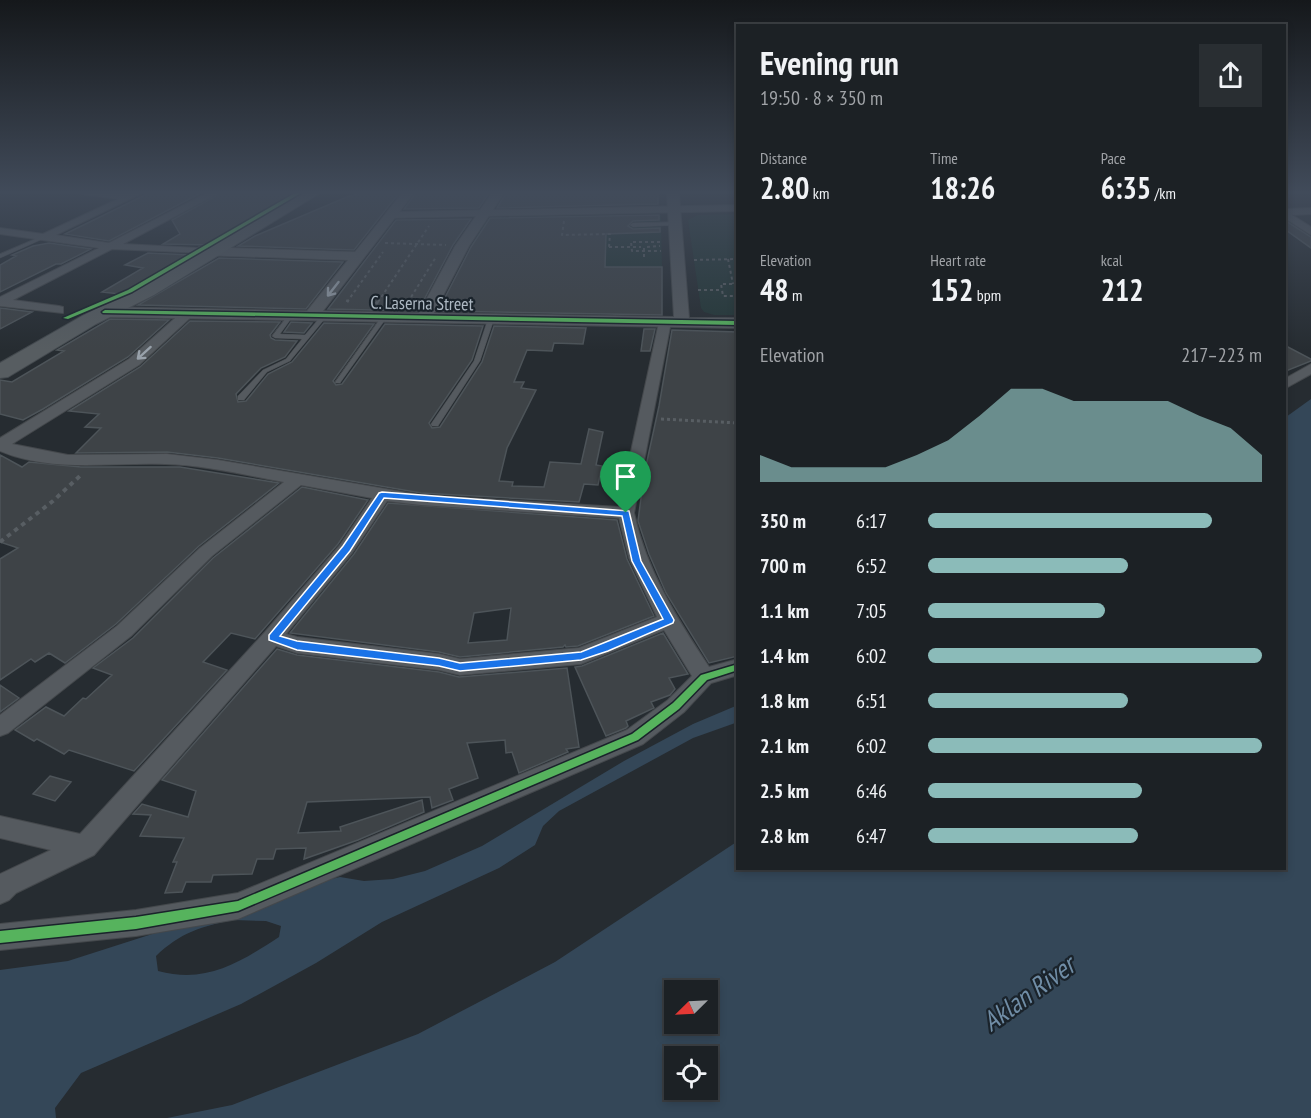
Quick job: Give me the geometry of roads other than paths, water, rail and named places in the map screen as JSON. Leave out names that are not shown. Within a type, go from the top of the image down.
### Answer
[{"type":"main road","points":[[0,372],[215,245]]},
{"type":"main road","points":[[0,356],[62,314],[118,297],[217,245]]},
{"type":"street","points":[[105,245],[358,256]]},
{"type":"street","points":[[317,316],[367,245]]},
{"type":"street","points":[[424,318],[463,245]]},
{"type":"street","points":[[675,245],[673,322],[645,418],[626,513],[637,561],[704,677]]},
{"type":"street","points":[[0,302],[111,246]]},
{"type":"street","points":[[0,302],[62,314]]},
{"type":"street","points":[[0,445],[134,362],[187,314]]},
{"type":"street","name":"C. Laserna Street","points":[[97,316],[187,314],[736,323]]},
{"type":"street","points":[[1286,384],[1311,368]]},
{"type":"street","points":[[0,445],[14,451],[68,460],[167,459],[218,465],[421,500],[626,513]]},
{"type":"street","points":[[0,727],[124,631],[206,552],[298,479]]},
{"type":"street","points":[[0,891],[7,884],[85,847],[234,677],[273,638],[346,549],[382,495]]},
{"type":"street","points":[[273,638],[297,645],[439,662],[460,667],[581,656],[669,620]]},
{"type":"street","points":[[0,938],[136,923],[238,906],[636,737],[676,706],[704,677],[736,668]]},
{"type":"street","points":[[0,827],[85,847]]},
{"type":"lane","points":[[0,256],[25,245]]},
{"type":"lane","points":[[290,316],[275,336],[307,337]]},
{"type":"lane","points":[[241,398],[265,371],[288,360],[307,337],[317,316]]},
{"type":"lane","points":[[338,382],[384,317]]},
{"type":"lane","points":[[435,424],[477,361],[491,319]]},
{"type":"water","name":"Aklan River","points":[[1311,399],[1311,1118],[167,1118],[232,1105],[418,1034],[555,962],[736,842],[736,870],[1286,870],[1286,417]]},
{"type":"water","points":[[736,706],[736,723],[693,738],[559,811],[543,826],[535,845],[499,868],[382,922],[316,963],[241,1004],[81,1073],[55,1108],[56,1118],[0,1118],[0,970],[68,961],[302,886],[340,877],[364,881],[393,879],[425,871],[482,846],[624,761],[693,724]],"holes":[[[234,920],[266,921],[281,926],[279,937],[222,969],[192,975],[158,971],[156,956],[165,948],[183,936],[211,925]]]}]
